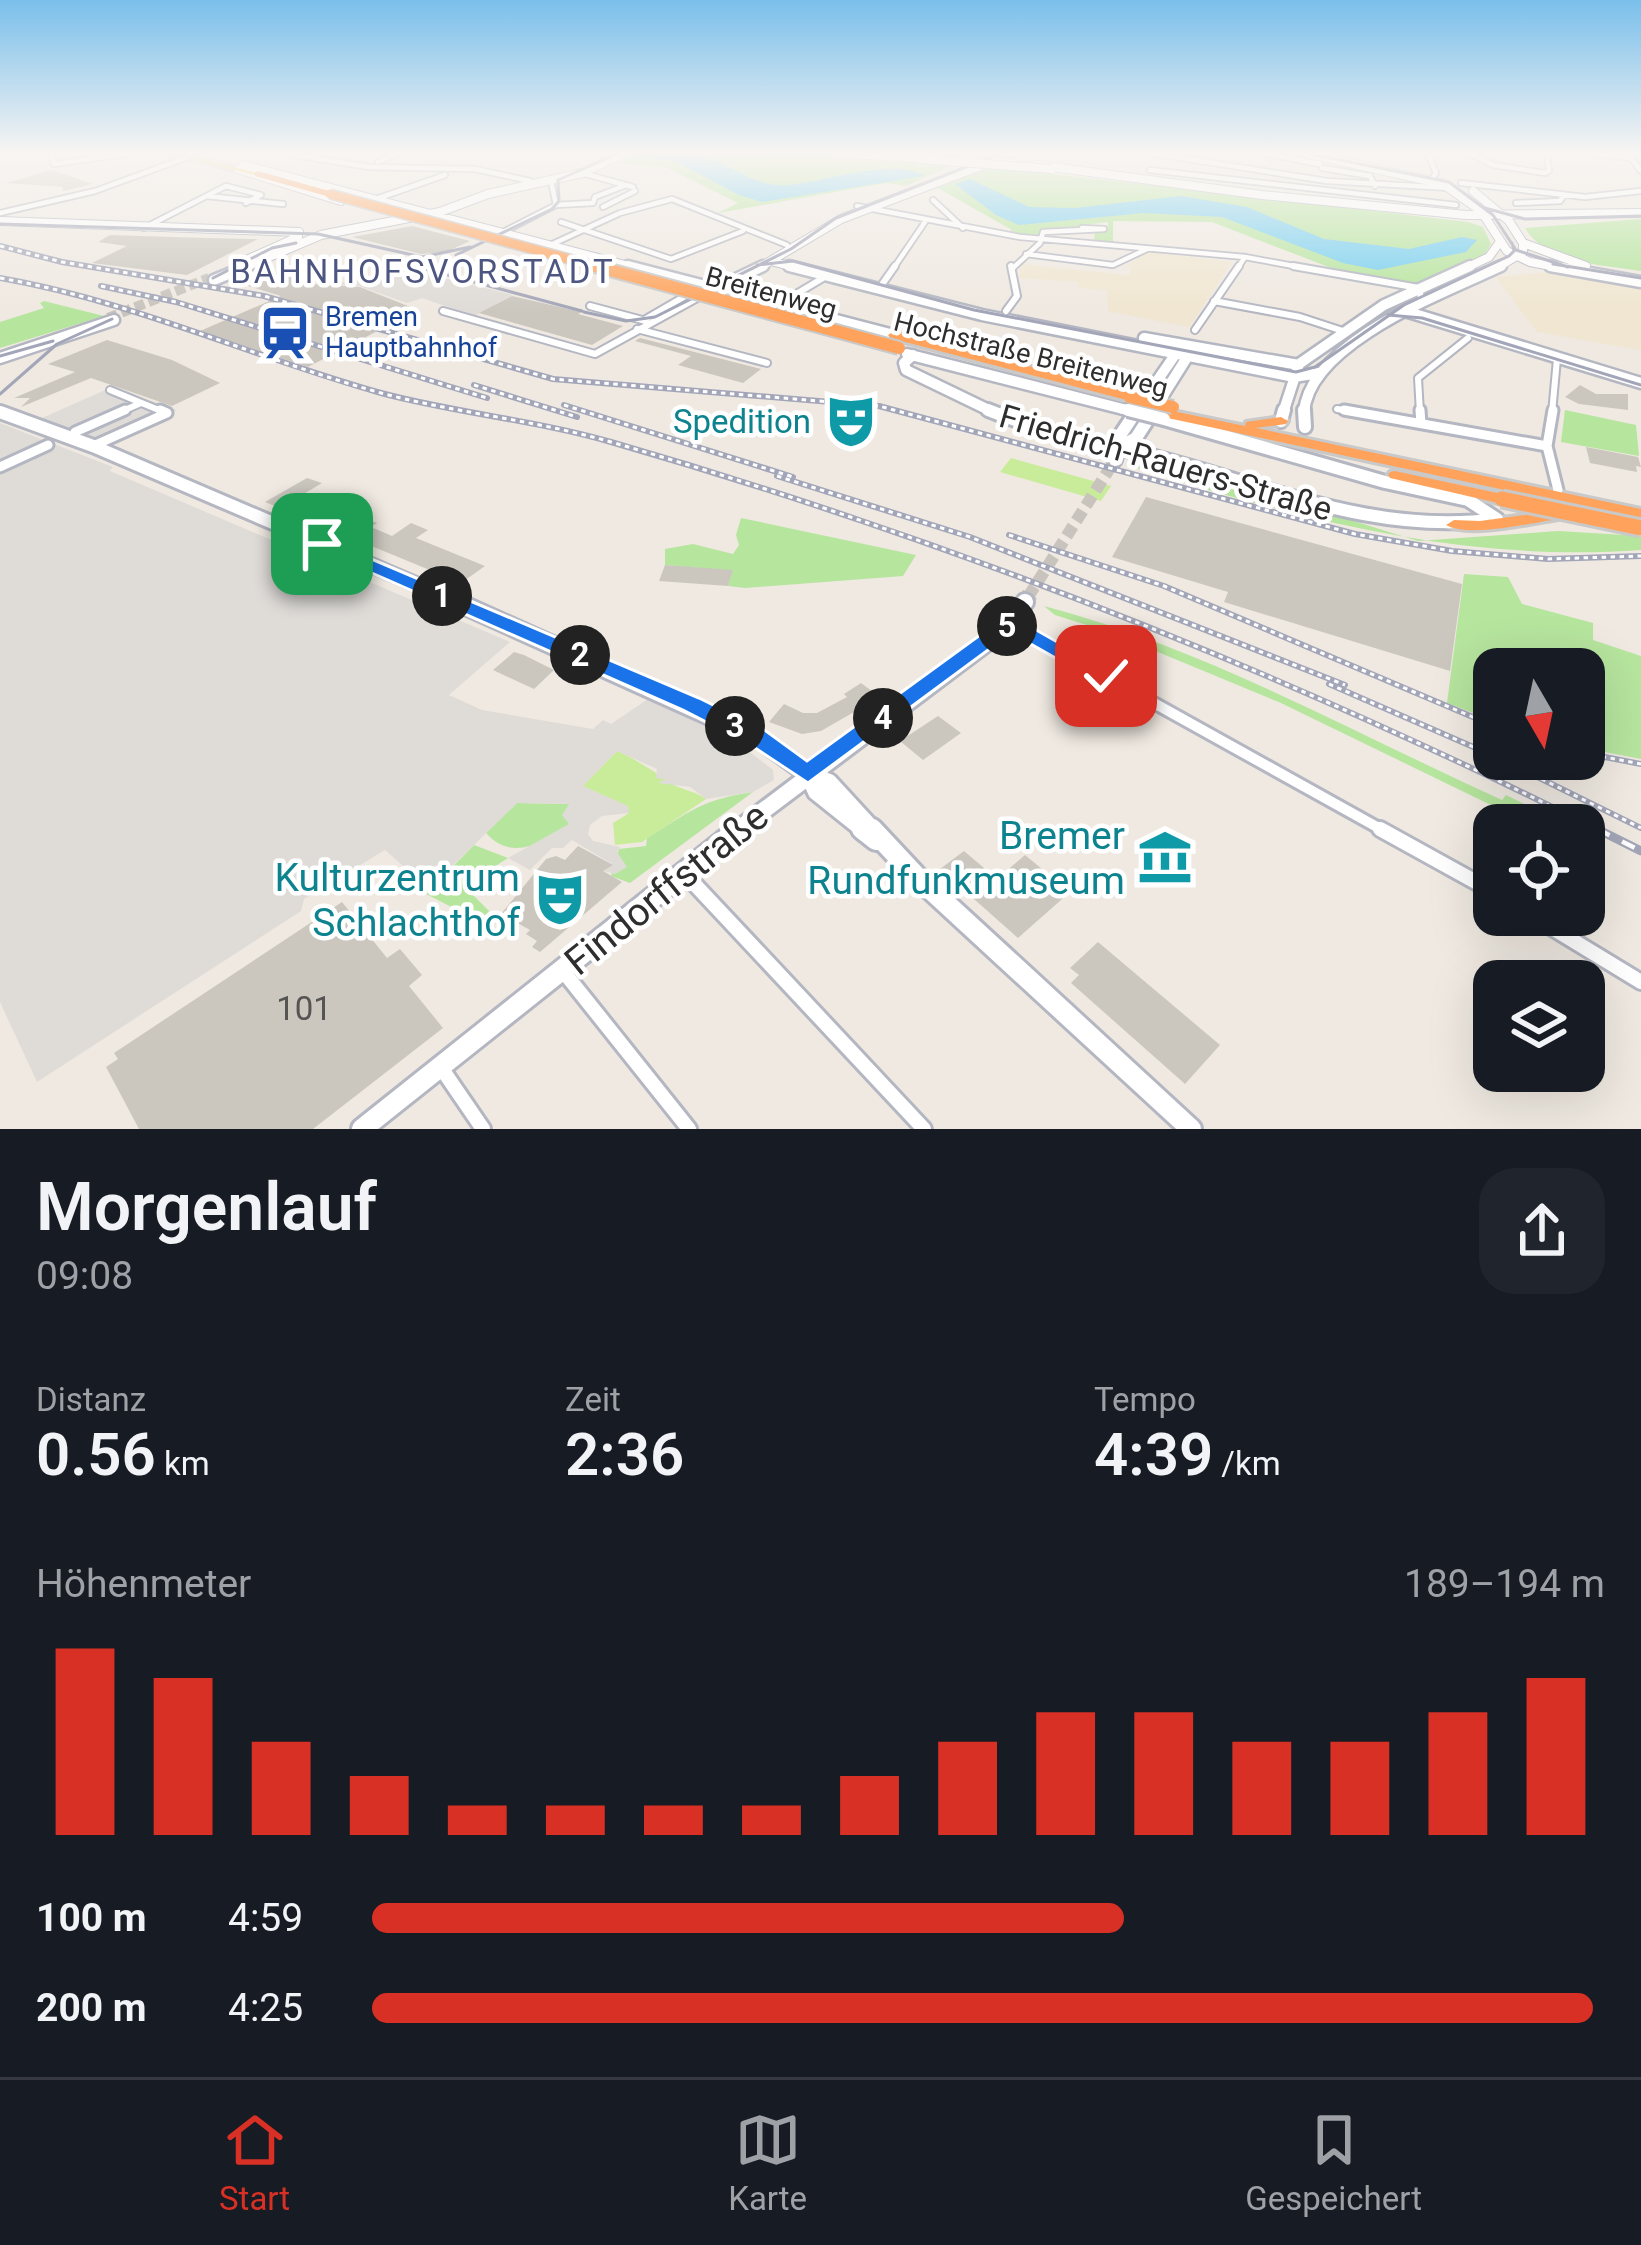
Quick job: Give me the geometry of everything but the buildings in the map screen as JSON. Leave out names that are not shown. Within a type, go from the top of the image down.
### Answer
[{"type":"highway","name":"Hochstraße Breitenweg","points":[[384,207],[1126,404],[1641,518]]},
{"type":"highway","name":"Hochstraße Breitenweg","points":[[902,346],[1063,381],[1126,404]]},
{"type":"highway","points":[[1168,413],[1251,424],[1329,444],[1556,484],[1641,518]]},
{"type":"highway","points":[[1251,424],[1281,421]]},
{"type":"highway","points":[[1209,424],[1502,500],[1641,518]]},
{"type":"highway","points":[[1305,427],[1329,444]]},
{"type":"highway","points":[[1228,434],[1283,443]]},
{"type":"highway","points":[[1468,500],[1553,516]]},
{"type":"highway","points":[[1454,525],[1494,527],[1529,516],[1641,518]]},
{"type":"main road","points":[[384,207],[418,216]]},
{"type":"main road","points":[[395,207],[418,216]]},
{"type":"main road","points":[[418,216],[280,242],[212,279],[331,233],[418,216],[445,207]]},
{"type":"main road","points":[[701,292],[771,261],[824,220],[854,207]]},
{"type":"main road","points":[[701,292],[841,218],[877,207]]},
{"type":"main road","points":[[1374,207],[1506,219],[1641,215]]},
{"type":"main road","points":[[1472,207],[1499,243],[1517,256],[1550,267]]},
{"type":"main road","points":[[1492,207],[1523,243],[1641,279]]},
{"type":"main road","name":"Breitenweg","points":[[418,216],[637,269],[701,292],[902,346]]},
{"type":"main road","name":"Breitenweg","points":[[418,216],[624,276],[776,306],[902,346]]},
{"type":"main road","points":[[0,221],[322,231]]},
{"type":"main road","points":[[0,221],[296,245]]},
{"type":"main road","points":[[1489,257],[1499,243]]},
{"type":"main road","points":[[1523,243],[1517,256],[1444,294],[1417,294],[1395,303],[1400,313],[1468,338],[1641,386]]},
{"type":"main road","points":[[789,248],[883,284],[1299,376],[1318,373],[1400,313],[1417,294]]},
{"type":"main road","points":[[1281,421],[1299,376],[1374,312],[1489,257],[1517,256],[1593,267]]},
{"type":"main road","points":[[771,261],[986,316],[1172,353],[1283,364],[1299,376],[1305,427]]},
{"type":"main road","points":[[1496,268],[1550,267],[1641,279]]},
{"type":"main road","points":[[624,276],[637,269]]},
{"type":"main road","points":[[1374,312],[1400,313],[1558,363]]},
{"type":"main road","points":[[0,355],[111,319]]},
{"type":"main road","name":"Friedrich-Rauers-Straße","points":[[902,346],[906,370],[994,413],[1118,454],[1371,520],[1454,525]]},
{"type":"main road","points":[[1118,454],[1136,438],[1190,352]]},
{"type":"main road","points":[[1118,454],[1121,434],[1172,353]]},
{"type":"main road","points":[[0,412],[93,446],[691,704],[758,738],[808,774],[816,792],[849,823],[882,843],[1191,1129]]},
{"type":"main road","points":[[1168,413],[1362,476],[1468,500],[1497,519],[1454,525]]},
{"type":"main road","points":[[41,428],[80,448],[112,456]]},
{"type":"main road","name":"Findorffstraße","points":[[362,1129],[808,774],[1010,623],[1024,602]]},
{"type":"street","points":[[0,221],[45,207]]},
{"type":"street","points":[[144,228],[186,207]]},
{"type":"street","points":[[501,233],[554,207]]},
{"type":"street","points":[[603,207],[620,213]]},
{"type":"street","points":[[530,250],[643,207]]},
{"type":"street","points":[[689,207],[789,248]]},
{"type":"street","points":[[862,207],[925,222],[1042,240],[1245,257],[1372,280],[1417,294]]},
{"type":"street","points":[[940,207],[963,228]]},
{"type":"street","points":[[561,222],[671,259],[743,231]]},
{"type":"street","points":[[883,284],[925,222]]},
{"type":"street","points":[[1006,311],[1017,296],[1011,266],[1042,240],[1043,232],[1082,228]]},
{"type":"street","points":[[1026,254],[1113,265],[1147,249]]},
{"type":"street","points":[[1195,330],[1245,257]]},
{"type":"street","points":[[776,306],[828,275]]},
{"type":"street","points":[[442,311],[596,354],[701,292]]},
{"type":"street","points":[[1214,301],[1346,332]]},
{"type":"street","points":[[586,305],[648,321]]},
{"type":"street","points":[[621,338],[648,321]]},
{"type":"street","points":[[637,329],[767,363]]},
{"type":"street","points":[[1421,423],[1418,377],[1468,338]]},
{"type":"street","points":[[1556,484],[1547,446],[1558,363]]},
{"type":"street","points":[[93,446],[167,412],[110,390]]},
{"type":"street","points":[[140,400],[75,432],[140,400]]},
{"type":"street","points":[[1337,409],[1547,446]]},
{"type":"street","points":[[0,467],[48,445]]},
{"type":"street","points":[[1010,623],[1473,880]]},
{"type":"street","points":[[686,875],[924,1129]]},
{"type":"street","points":[[1565,936],[1641,982]]},
{"type":"street","points":[[563,971],[689,1129]]},
{"type":"street","points":[[441,1067],[483,1129]]},
{"type":"shaded area","points":[[1148,252],[1232,262],[1189,327],[1108,311],[1107,290],[1079,288],[1078,282],[1019,278],[1021,264],[1129,275],[1131,268],[1124,267]]},
{"type":"shaded area","points":[[395,268],[513,295],[474,316],[422,298],[407,303],[359,286],[337,285]]},
{"type":"shaded area","points":[[1550,272],[1641,286],[1641,350],[1537,332],[1496,277]]},
{"type":"shaded area","points":[[112,387],[177,410],[106,444],[42,418]]},
{"type":"shaded area","points":[[0,423],[113,467],[110,471],[510,642],[449,695],[482,710],[593,729],[603,720],[611,724],[648,699],[737,742],[773,770],[774,780],[753,792],[706,799],[690,787],[658,783],[665,779],[656,778],[657,769],[617,751],[583,786],[628,806],[629,813],[602,816],[590,825],[588,834],[593,841],[620,847],[617,852],[627,867],[615,874],[603,871],[612,864],[572,840],[563,848],[552,848],[530,870],[508,858],[569,824],[562,815],[569,804],[517,803],[429,889],[385,850],[304,899],[301,911],[37,1082],[0,1002]]},
{"type":"green space","points":[[971,207],[1335,207],[1468,222],[1483,227],[1491,244],[1482,258],[1414,285],[1339,271],[1212,222],[1113,221],[1113,243],[1094,242],[1095,231],[1107,231],[1108,222],[1084,225],[1083,230],[1042,232],[1040,237],[1007,233],[1012,230]]},
{"type":"green space","points":[[1641,219],[1641,271],[1561,256],[1525,228]]},
{"type":"green space","points":[[40,303],[104,316],[0,348],[0,322],[44,308]]},
{"type":"green space","points":[[1565,410],[1636,425],[1639,456],[1561,442]]},
{"type":"green space","points":[[1011,458],[1111,486],[1101,501],[1000,472]]},
{"type":"green space","points":[[1137,463],[1283,499],[1402,536],[1256,503],[1130,466]]},
{"type":"green space","points":[[741,518],[916,555],[903,576],[745,588],[728,586],[732,571],[665,565],[665,549],[693,544],[733,554],[739,545],[736,535]]},
{"type":"green space","points":[[1558,531],[1641,536],[1641,550],[1510,550],[1428,540]]},
{"type":"green space","points":[[1464,574],[1508,577],[1522,604],[1593,623],[1593,640],[1641,656],[1641,759],[1605,752],[1605,648],[1473,648],[1473,713],[1447,703]]},
{"type":"green space","points":[[1044,606],[1162,644],[1502,800],[1506,795],[1524,804],[1489,804],[1281,703],[1112,633],[1055,615]]},
{"type":"green space","points":[[617,751],[706,799],[642,842],[615,845],[613,823],[629,813],[583,786]]},
{"type":"green space","points":[[753,792],[630,883],[611,876],[619,849],[646,846],[647,838],[696,808]]},
{"type":"green space","points":[[517,803],[570,804],[570,824],[539,843],[507,847],[486,833]]},
{"type":"green space","points":[[474,845],[508,858],[477,878],[473,895],[489,911],[481,922],[426,894]]},
{"type":"water","points":[[985,207],[1245,207],[1324,239],[1409,249],[1462,237],[1477,240],[1466,252],[1378,270],[1343,263],[1222,217],[1144,213],[1019,225]]},
{"type":"tunnel","points":[[108,318],[209,278]]},
{"type":"tunnel","points":[[1028,597],[1115,460]]},
{"type":"tunnel","points":[[1025,602],[1030,594]]},
{"type":"tram line","points":[[456,255],[554,207]]},
{"type":"tram line","points":[[760,265],[836,218],[865,207]]},
{"type":"tram line","points":[[1482,207],[1512,244]]},
{"type":"tram line","points":[[1485,208],[1525,219],[1641,216]]},
{"type":"tram line","points":[[0,224],[318,234],[422,257],[470,247]]},
{"type":"tram line","points":[[213,278],[272,248],[296,243]]},
{"type":"tram line","points":[[1389,315],[1509,256],[1512,244]]},
{"type":"tram line","points":[[1512,244],[1516,250],[1564,266]]},
{"type":"tram line","points":[[760,265],[793,261],[974,310],[1296,372],[1315,367],[1389,315]]},
{"type":"tram line","points":[[407,264],[582,311]]},
{"type":"tram line","points":[[1553,264],[1564,266]]},
{"type":"tram line","points":[[584,312],[626,321],[655,317],[760,265]]},
{"type":"tram line","points":[[1564,266],[1641,278]]},
{"type":"tram line","points":[[1389,315],[1422,318],[1641,385]]},
{"type":"tram line","points":[[0,394],[57,344],[112,319]]},
{"type":"tram line","points":[[0,356],[53,341]]},
{"type":"railway","points":[[0,246],[62,262],[264,296],[553,379],[879,406],[1355,534],[1452,551],[1548,559],[1641,556]]},
{"type":"railway","points":[[0,278],[145,315],[381,393],[611,442],[866,522],[1239,664],[1546,804]]},
{"type":"railway","points":[[101,286],[176,302],[487,398]]},
{"type":"railway","points":[[474,385],[577,417]]},
{"type":"railway","points":[[564,405],[793,477]]},
{"type":"railway","points":[[777,476],[970,537],[1345,685]]},
{"type":"railway","points":[[1009,535],[1164,586],[1473,717]]},
{"type":"railway","points":[[1329,684],[1473,747]]},
{"type":"railway","points":[[1605,757],[1641,764]]},
{"type":"railway","points":[[1544,780],[1641,828]]},
{"type":"railway","points":[[1605,833],[1641,851]]},
{"type":"place","name":"Bremen Hauptbahnhof","points":[[285,333]]},
{"type":"place","name":"Spedition","points":[[851,421]]},
{"type":"place","name":"Bremer Rundfunkmuseum","points":[[1165,857]]},
{"type":"place","name":"Kulturzentrum Schlachthof","points":[[560,899]]},
{"type":"district","name":"BAHNHOFSVORSTADT","points":[[423,271]]},
{"type":"route","points":[[322,544],[691,704],[758,738],[808,774],[1010,623],[1106,676]]}]
